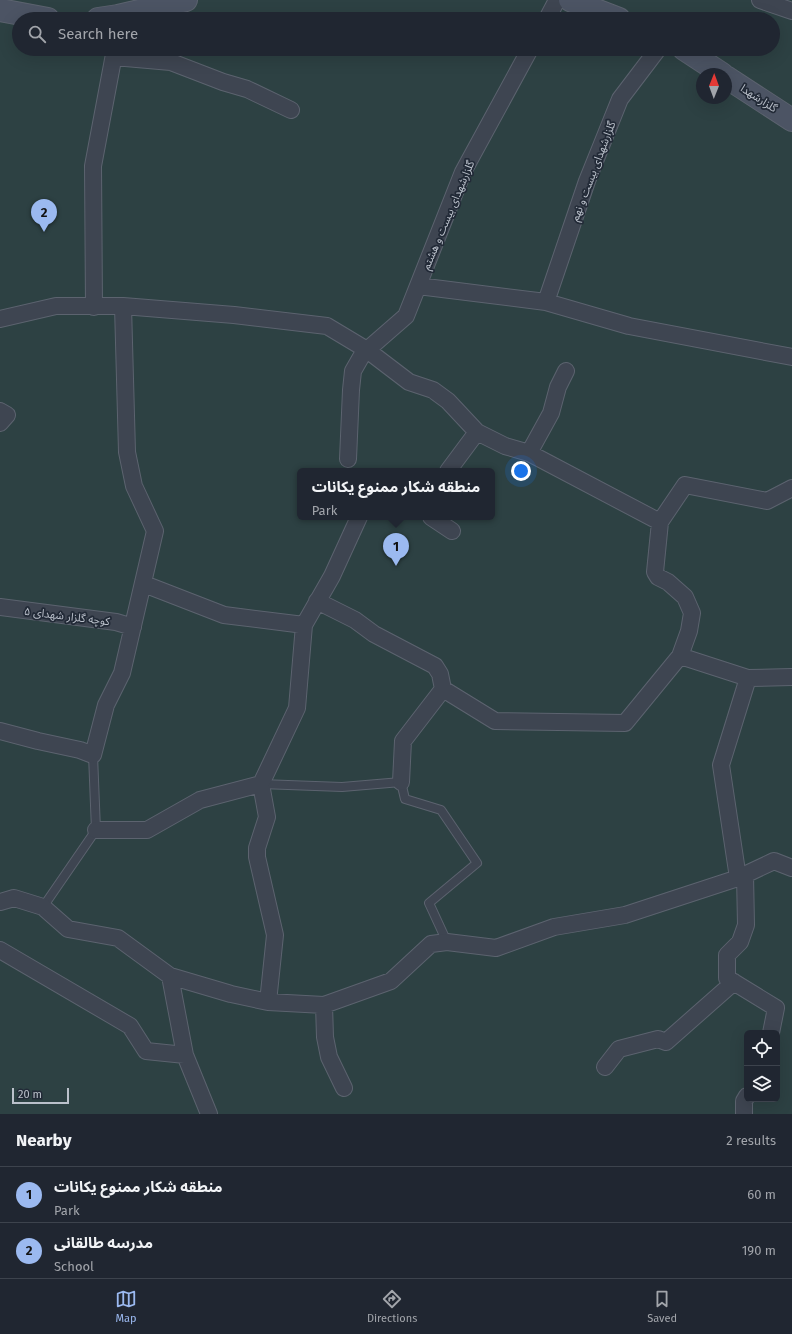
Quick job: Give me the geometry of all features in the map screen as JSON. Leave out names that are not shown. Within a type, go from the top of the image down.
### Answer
[{"type":"main road","points":[[136,12],[186,0]]},
{"type":"main road","points":[[570,0],[601,12]]},
{"type":"main road","points":[[0,10],[12,12]]},
{"type":"main road","points":[[695,56],[713,68]]},
{"type":"main road","name":"گلزارشهدا","points":[[732,80],[792,120]]},
{"type":"street","points":[[551,12],[557,0]]},
{"type":"street","points":[[760,0],[792,12]]},
{"type":"street","points":[[94,307],[93,166],[113,56]]},
{"type":"street","points":[[133,56],[171,62],[223,82],[247,89],[291,110]]},
{"type":"street","name":"گلزارشهدای بیست و هشتم","points":[[348,459],[353,371],[367,350],[406,316],[463,172],[526,56]]},
{"type":"street","name":"گلزارشهدای بیست و نهم","points":[[546,302],[587,181],[620,99],[653,56]]},
{"type":"street","points":[[418,286],[546,302],[629,326],[792,357]]},
{"type":"street","points":[[0,319],[56,306],[123,306],[234,315],[327,326],[367,350],[409,382],[433,390],[448,401],[477,432],[505,446],[528,454],[660,522]]},
{"type":"street","points":[[0,731],[80,750],[94,755],[106,705],[122,673],[155,532],[134,486],[126,452],[123,306]]},
{"type":"street","points":[[528,454],[551,413],[558,387],[566,371]]},
{"type":"street","points":[[0,411],[7,415],[0,422]]},
{"type":"street","points":[[450,468],[477,432]]},
{"type":"street","points":[[318,601],[355,620],[374,634],[435,666],[440,674],[443,689],[495,721],[625,723],[680,656],[689,631],[692,613],[685,597],[668,582],[658,577],[655,572],[660,522],[685,485],[767,501],[792,488]]},
{"type":"street","points":[[268,1002],[275,935],[257,857],[258,848],[267,817],[261,784],[297,708],[304,625],[332,576],[358,520]]},
{"type":"street","points":[[436,520],[452,531]]},
{"type":"street","points":[[144,584],[224,615],[304,625]]},
{"type":"street","name":"کوچه گلزار شهدای ۵","points":[[0,608],[116,622],[133,627]]},
{"type":"street","points":[[680,656],[748,678],[792,677]]},
{"type":"street","points":[[748,678],[721,764],[742,876],[746,924],[740,942],[728,955],[727,978],[776,1008],[772,1030]]},
{"type":"street","points":[[402,782],[403,741],[443,689]]},
{"type":"street","points":[[96,830],[147,830],[200,800],[261,784]]},
{"type":"street","points":[[0,902],[14,898],[43,907],[68,928],[118,938],[170,976],[231,994],[268,1002],[324,1005],[391,981],[431,944],[447,942],[496,948],[554,927],[625,916],[742,876],[774,861],[792,868]]},
{"type":"street","points":[[0,950],[130,1026],[146,1051],[185,1055]]},
{"type":"street","points":[[170,976],[185,1055],[209,1114]]},
{"type":"street","points":[[605,1067],[619,1049],[658,1039],[666,1042],[734,982]]},
{"type":"street","points":[[324,1005],[325,1036],[329,1056],[344,1088]]},
{"type":"street","points":[[744,1102],[744,1114]]},
{"type":"lane","points":[[43,907],[96,830],[94,755]]},
{"type":"lane","points":[[261,784],[342,787],[402,782],[405,799],[441,810],[477,862],[429,903],[447,942]]},
{"type":"green space","points":[[0,0],[792,0],[792,1114],[0,1114]]},
{"type":"place","name":"مدرسه طالقانی","points":[[44,232]]},
{"type":"place","name":"منطقه شکار ممنوع یکانات","points":[[396,566]]}]
